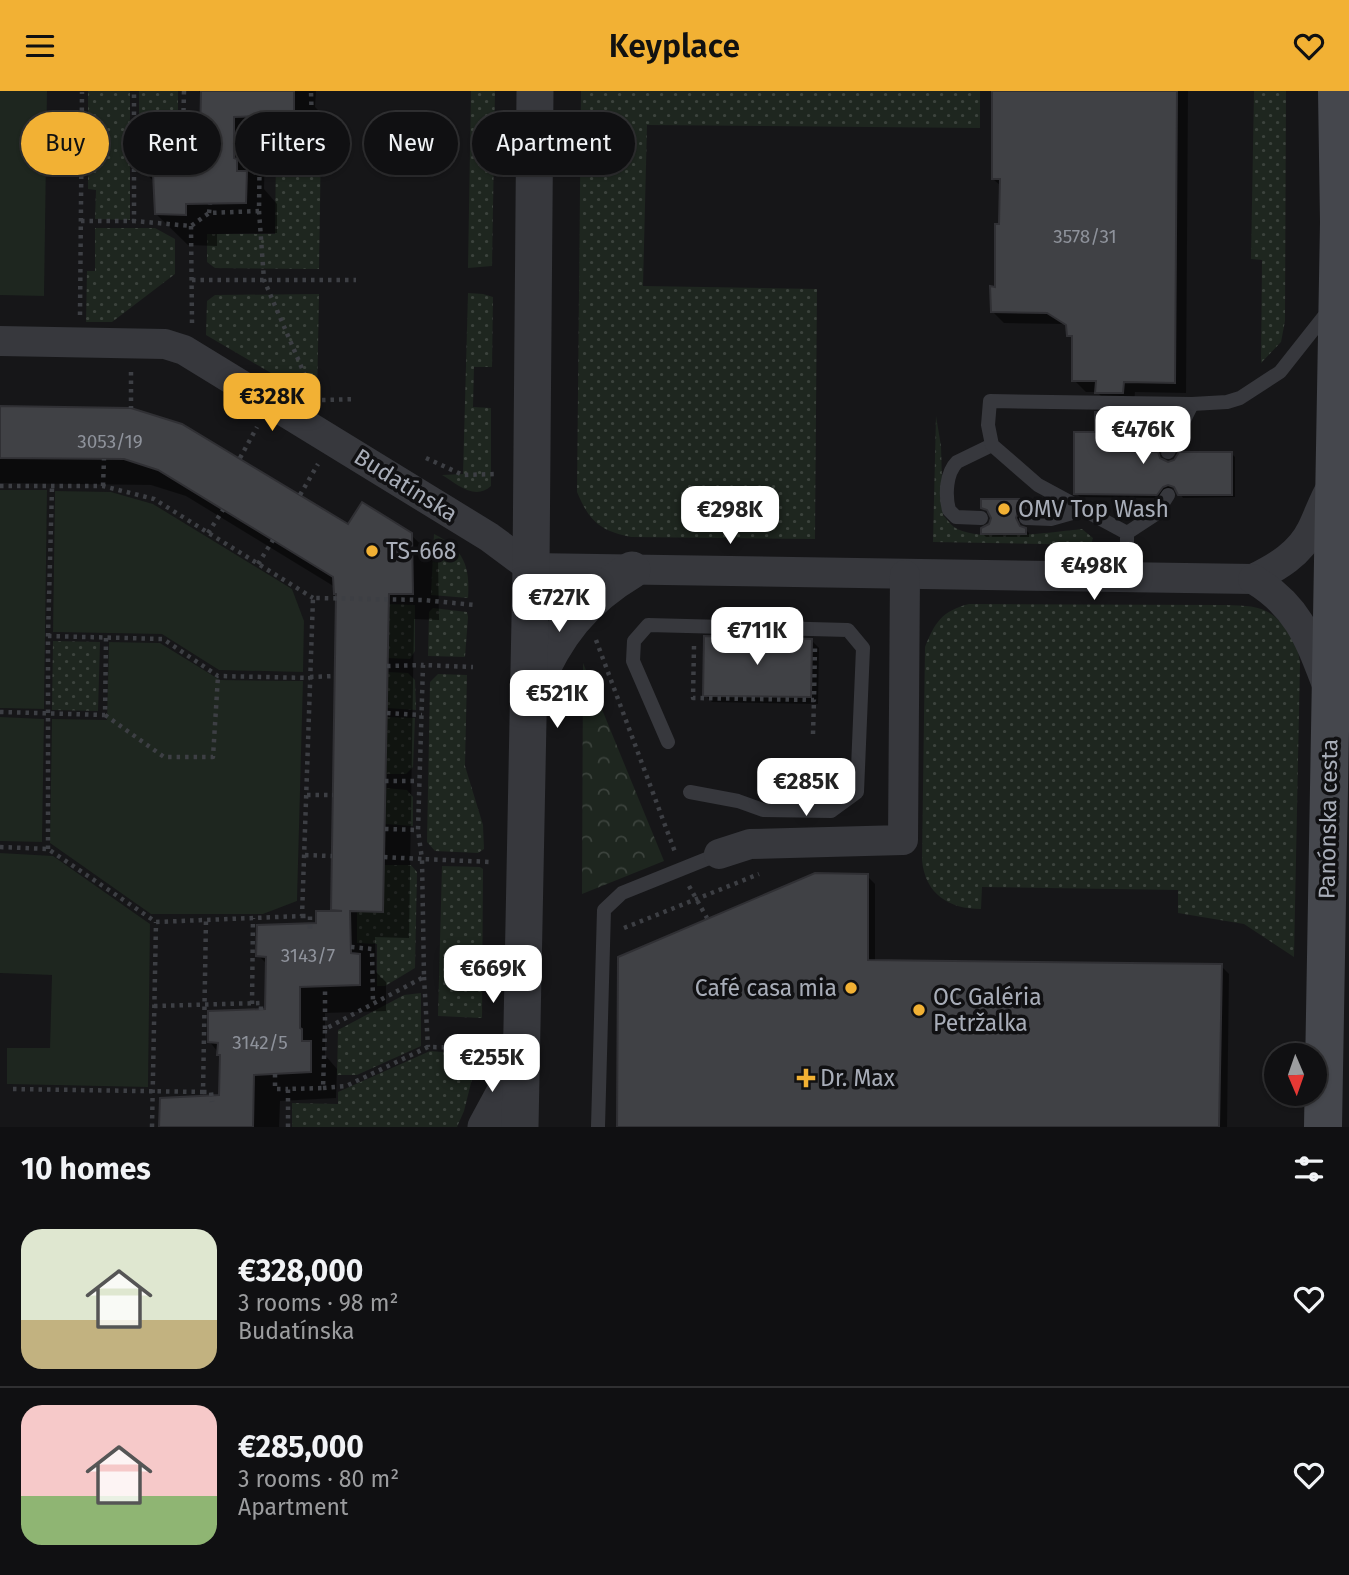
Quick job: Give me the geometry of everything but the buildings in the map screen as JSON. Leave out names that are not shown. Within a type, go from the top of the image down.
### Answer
[{"type":"main road","name":"Panónska cesta","points":[[1323,1127],[1337,300],[1337,91]]},
{"type":"street","points":[[520,1127],[531,568],[534,91]]},
{"type":"street","name":"Budatínska","points":[[0,341],[165,344],[184,351],[489,537],[531,568]]},
{"type":"street","points":[[531,568],[1253,579],[1284,562],[1303,543],[1312,530],[1334,481]]},
{"type":"street","points":[[528,699],[562,631],[591,598],[632,570]]},
{"type":"street","points":[[719,854],[750,844],[903,840],[905,575]]},
{"type":"street","points":[[1253,579],[1272,591],[1295,615],[1330,692]]},
{"type":"street","points":[[486,1127],[521,1062]]},
{"type":"lane","points":[[1127,533],[1038,485],[992,445],[988,425],[990,401],[1192,404],[1227,402],[1240,398],[1280,372],[1337,300]]},
{"type":"lane","points":[[1168,452],[1192,404]]},
{"type":"lane","points":[[981,518],[956,517],[949,510],[949,475],[957,462],[992,445]]},
{"type":"lane","points":[[1127,533],[1156,514],[1168,495]]},
{"type":"lane","points":[[1026,518],[1051,519],[1083,510]]},
{"type":"lane","points":[[1127,533],[1127,578]]},
{"type":"lane","points":[[668,742],[634,661],[634,641],[648,625],[848,630],[863,648],[857,792],[831,811],[763,810],[738,801],[690,792]]},
{"type":"lane","points":[[598,1127],[604,910],[622,893],[719,854]]},
{"type":"path","points":[[134,91],[134,112]]},
{"type":"path","points":[[184,91],[184,112]]},
{"type":"path","points":[[311,91],[312,112]]},
{"type":"path","points":[[80,327],[82,92]]},
{"type":"path","points":[[134,175],[134,221]]},
{"type":"path","points":[[259,175],[264,280],[315,402],[356,399]]},
{"type":"path","points":[[209,213],[210,204]]},
{"type":"path","points":[[81,221],[134,221],[191,226],[209,213],[259,211]]},
{"type":"path","points":[[191,226],[192,334]]},
{"type":"path","points":[[191,280],[356,280]]},
{"type":"path","points":[[131,364],[131,408]]},
{"type":"path","points":[[240,459],[261,420]]},
{"type":"path","points":[[300,495],[322,457]]},
{"type":"path","points":[[426,458],[463,475],[498,474]]},
{"type":"path","points":[[103,486],[104,459]]},
{"type":"path","points":[[457,479],[463,475]]},
{"type":"path","points":[[0,486],[103,486],[154,499],[313,598],[423,600],[475,605]]},
{"type":"path","points":[[48,849],[48,636],[52,487]]},
{"type":"path","points":[[208,533],[223,510]]},
{"type":"path","points":[[258,563],[273,540]]},
{"type":"path","points":[[302,916],[313,598]]},
{"type":"path","points":[[694,627],[693,698],[814,700]]},
{"type":"path","points":[[813,734],[816,629]]},
{"type":"path","points":[[48,636],[163,639],[218,676],[335,676]]},
{"type":"path","points":[[594,636],[681,869],[707,918]]},
{"type":"path","points":[[105,715],[106,638]]},
{"type":"path","points":[[423,665],[418,830],[422,859],[428,1047]]},
{"type":"path","points":[[387,666],[473,667]]},
{"type":"path","points":[[0,712],[105,715],[164,757],[213,757],[218,676]]},
{"type":"path","points":[[387,713],[422,715]]},
{"type":"path","points":[[385,781],[419,781]]},
{"type":"path","points":[[307,795],[333,795]]},
{"type":"path","points":[[385,829],[418,830]]},
{"type":"path","points":[[0,847],[48,849],[156,922],[310,916],[310,929]]},
{"type":"path","points":[[305,855],[332,856]]},
{"type":"path","points":[[384,857],[491,862]]},
{"type":"path","points":[[617,931],[770,870]]},
{"type":"path","points":[[252,1004],[253,918]]},
{"type":"path","points":[[203,1092],[206,919]]},
{"type":"path","points":[[152,1127],[156,922]]},
{"type":"path","points":[[351,947],[372,949],[373,1003]]},
{"type":"path","points":[[325,1029],[424,977]]},
{"type":"path","points":[[323,1088],[325,988]]},
{"type":"path","points":[[154,1006],[261,1003],[261,1015]]},
{"type":"path","points":[[275,1074],[275,1089],[346,1086],[428,1047],[485,1048]]},
{"type":"path","points":[[13,1089],[203,1092],[211,1093],[212,1102]]},
{"type":"path","points":[[288,1089],[288,1127]]},
{"type":"green space","points":[[0,91],[47,91],[47,112],[21,112],[21,175],[46,175],[44,296],[0,295]]},
{"type":"green space","points":[[88,91],[130,91],[130,112],[123,112],[123,175],[130,175],[130,220],[95,219],[96,190],[88,189],[88,175],[109,175],[109,112],[88,112]]},
{"type":"green space","points":[[139,91],[178,91],[178,112],[139,112]]},
{"type":"green space","points":[[471,91],[495,91],[495,112],[472,112],[472,175],[494,175],[492,266],[468,268]]},
{"type":"green space","points":[[581,91],[980,91],[980,128],[647,125],[643,286],[817,289],[815,539],[631,537],[603,528],[581,502],[577,492],[580,175],[635,175],[635,112],[581,112]]},
{"type":"green space","points":[[1254,91],[1286,91],[1285,321],[1281,342],[1261,363],[1262,260],[1251,259]]},
{"type":"green space","points":[[276,175],[321,175],[319,269],[215,268],[207,262],[207,234],[275,234]]},
{"type":"green space","points":[[95,228],[155,228],[175,239],[175,274],[112,322],[86,322],[87,271],[95,271]]},
{"type":"green space","points":[[468,293],[493,297],[492,367],[474,367],[473,407],[491,408],[491,486],[479,492],[466,489],[442,475],[463,474]]},
{"type":"green space","points":[[319,294],[317,400],[206,335],[207,301],[215,295]]},
{"type":"green space","points":[[936,416],[941,446],[943,515],[954,527],[965,532],[997,535],[1082,529],[1093,538],[1091,545],[933,542]]},
{"type":"green space","points":[[0,490],[47,490],[44,709],[0,708]]},
{"type":"green space","points":[[55,491],[111,492],[153,504],[292,589],[304,621],[303,672],[219,670],[162,634],[53,632]]},
{"type":"green space","points":[[434,534],[452,546],[463,560],[468,577],[468,598],[431,595]]},
{"type":"green space","points":[[388,604],[415,605],[415,651],[410,659],[388,658]]},
{"type":"green space","points":[[969,604],[1243,606],[1272,614],[1285,627],[1294,640],[1300,663],[1294,957],[1244,924],[1178,913],[1178,890],[982,887],[981,909],[949,902],[934,890],[924,872],[922,860],[925,647],[932,631],[946,614]]},
{"type":"green space","points":[[433,608],[467,612],[465,657],[428,656],[429,612]]},
{"type":"green space","points":[[53,641],[100,642],[98,711],[52,710]]},
{"type":"green space","points":[[109,642],[160,643],[220,680],[303,681],[297,901],[263,914],[151,914],[50,843],[52,719],[107,720]]},
{"type":"green space","points":[[583,663],[664,861],[582,894]]},
{"type":"green space","points":[[387,672],[408,673],[415,680],[416,710],[387,708]]},
{"type":"green space","points":[[438,674],[467,675],[465,766],[483,825],[484,849],[478,853],[435,851],[427,842],[430,682]]},
{"type":"green space","points":[[0,717],[44,719],[42,842],[0,841]]},
{"type":"green space","points":[[387,717],[415,718],[413,767],[406,774],[386,774]]},
{"type":"green space","points":[[385,788],[407,790],[413,797],[413,826],[385,824]]},
{"type":"green space","points":[[0,853],[53,856],[150,924],[148,1087],[7,1084],[7,1048],[50,1048],[52,975],[0,973]]},
{"type":"green space","points":[[384,865],[411,865],[417,872],[415,968],[385,986],[377,986],[377,944],[357,943],[357,911],[383,912]]},
{"type":"green space","points":[[442,866],[483,869],[482,1018],[438,1016]]},
{"type":"green space","points":[[421,993],[421,1046],[357,1075],[337,1075],[338,1030],[404,995]]},
{"type":"green space","points":[[430,1051],[478,1055],[464,1111],[457,1127],[292,1127],[292,1103],[338,1104],[338,1092]]},
{"type":"place","name":"OMV Top Wash","points":[[1004,509]]},
{"type":"place","name":"TS-668","points":[[372,551]]},
{"type":"place","name":"Café casa mia","points":[[851,988]]},
{"type":"place","name":"OC Galéria Petržalka","points":[[919,1010]]},
{"type":"place","name":"Dr. Max","points":[[806,1078]]}]
